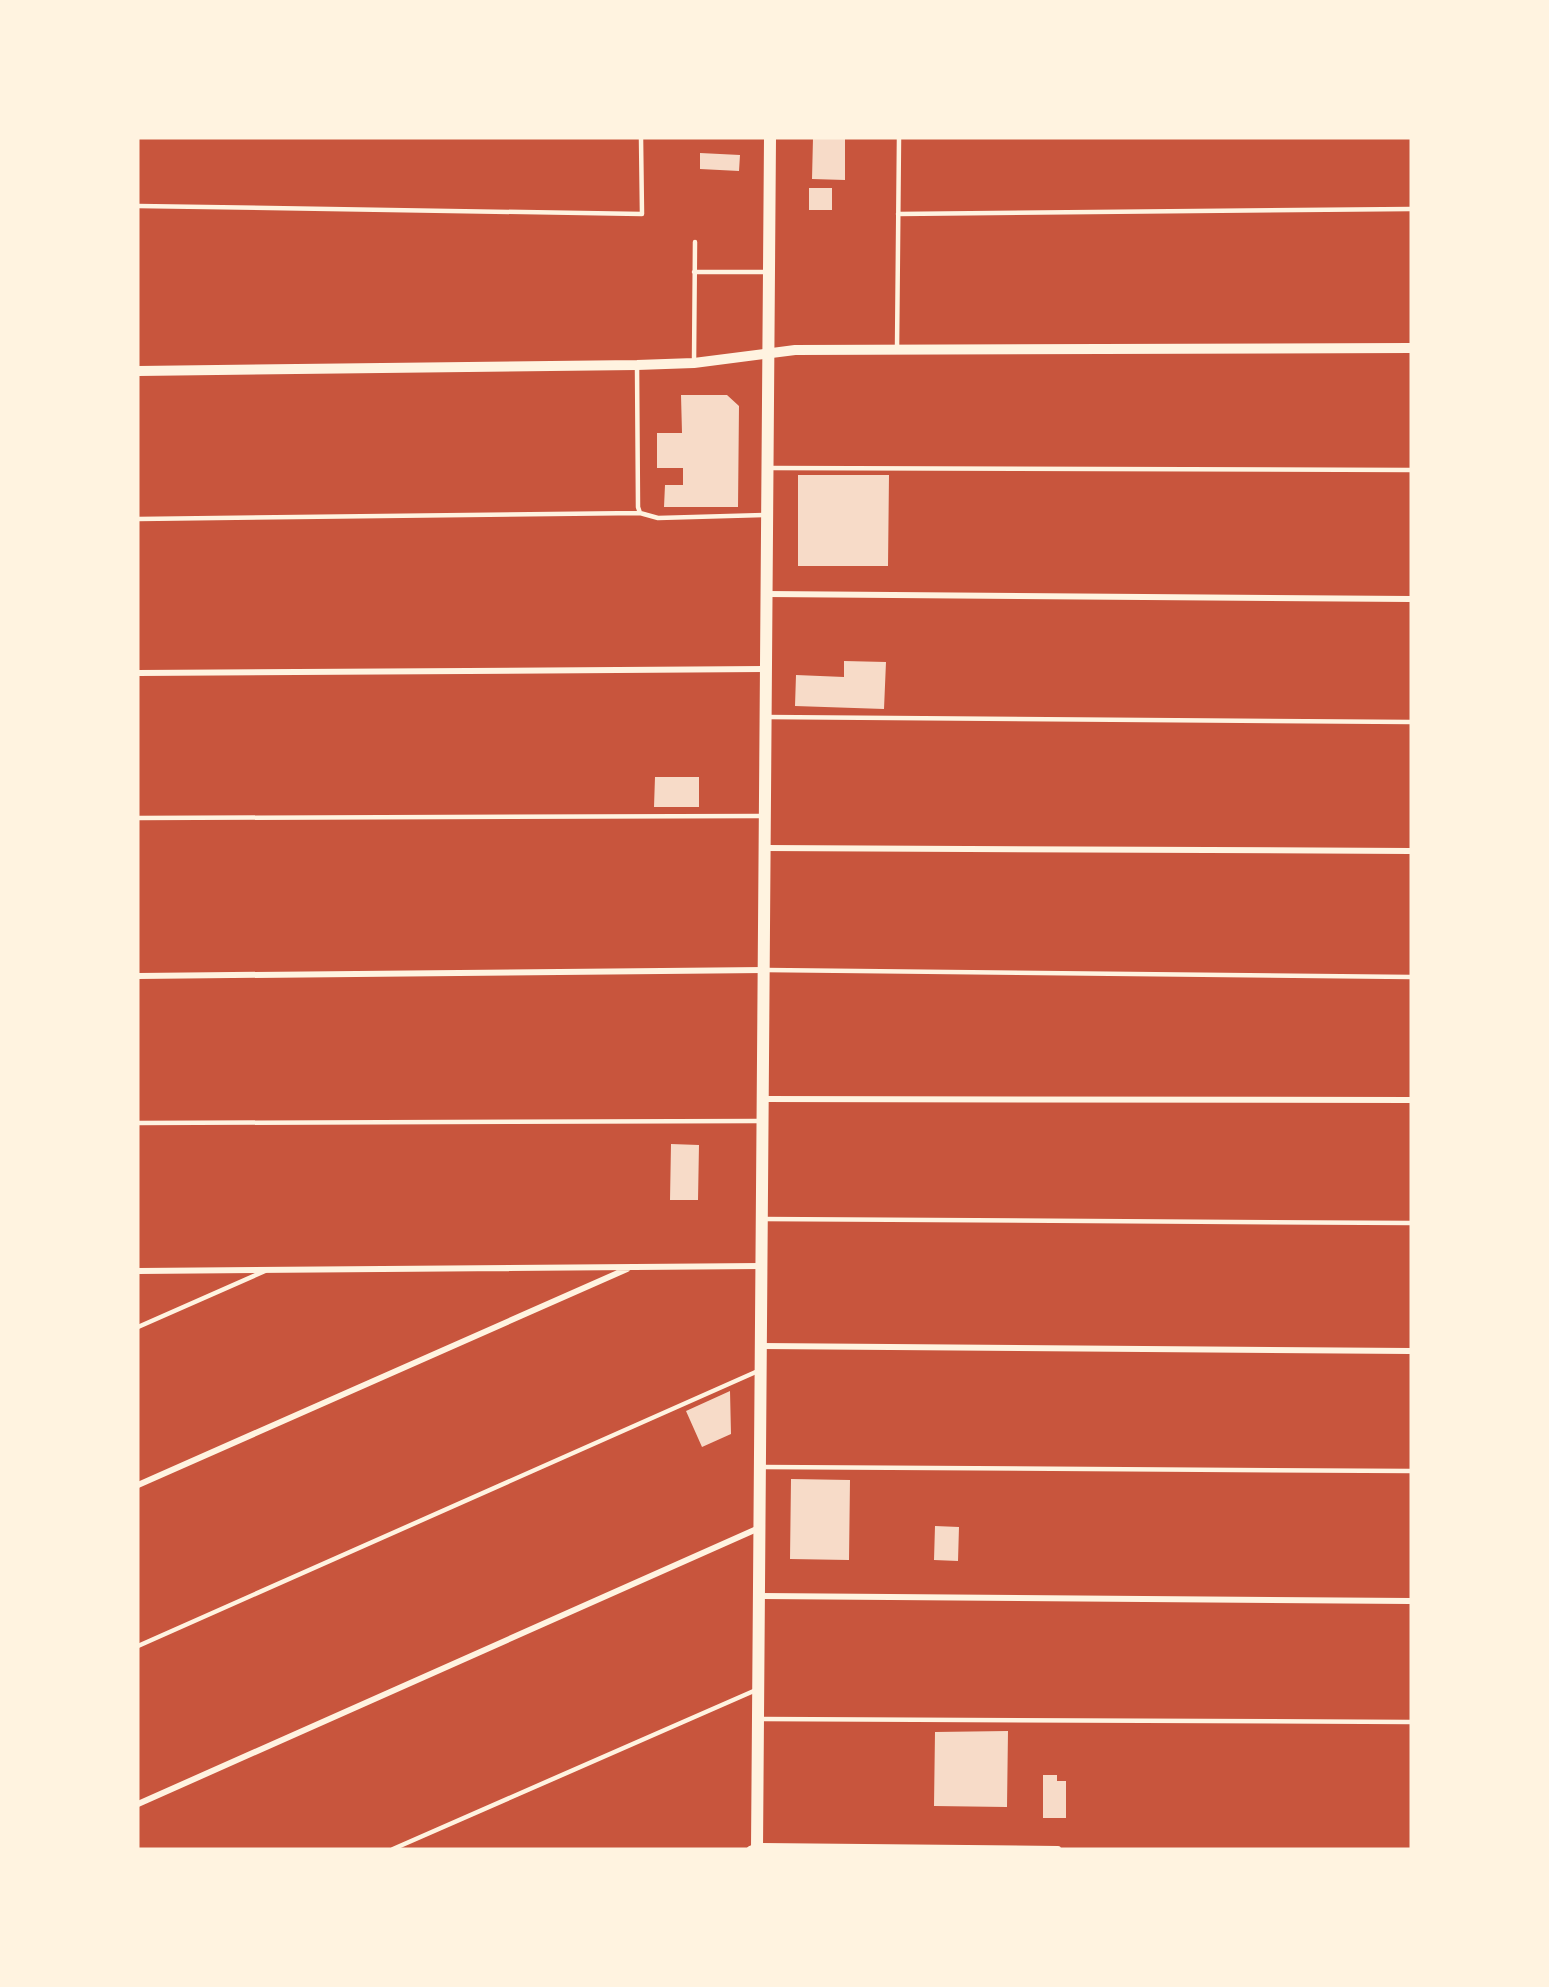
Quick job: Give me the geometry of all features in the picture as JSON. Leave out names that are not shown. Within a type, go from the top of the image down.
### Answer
[{"type":"main road","points":[[754,1848],[758,1719],[770,138]]},
{"type":"street","points":[[138,371],[637,365],[694,363],[795,350],[1411,348]]},
{"type":"street","points":[[767,594],[1411,599]]},
{"type":"street","points":[[138,673],[766,669]]},
{"type":"street","points":[[765,848],[1411,851]]},
{"type":"street","points":[[138,976],[764,970]]},
{"type":"street","points":[[763,1099],[1411,1100]]},
{"type":"street","points":[[138,1271],[761,1266]]},
{"type":"street","points":[[138,1485],[631,1267]]},
{"type":"street","points":[[761,1346],[1411,1351]]},
{"type":"street","points":[[138,1804],[759,1528]]},
{"type":"street","points":[[759,1596],[1411,1601]]},
{"type":"street","points":[[754,1848],[1058,1849]]},
{"type":"lane","points":[[138,206],[642,214],[641,138]]},
{"type":"lane","points":[[897,350],[899,138]]},
{"type":"lane","points":[[898,214],[1411,209]]},
{"type":"lane","points":[[694,363],[695,242]]},
{"type":"lane","points":[[694,272],[769,273]]},
{"type":"lane","points":[[637,365],[638,507],[640,513]]},
{"type":"lane","points":[[767,468],[1411,470]]},
{"type":"lane","points":[[138,519],[640,513],[658,518],[767,515]]},
{"type":"lane","points":[[766,717],[1411,722]]},
{"type":"lane","points":[[138,818],[765,816]]},
{"type":"lane","points":[[764,970],[1411,976]]},
{"type":"lane","points":[[138,1123],[763,1120]]},
{"type":"lane","points":[[762,1218],[1411,1223]]},
{"type":"lane","points":[[138,1327],[268,1270]]},
{"type":"lane","points":[[138,1646],[761,1370]]},
{"type":"lane","points":[[760,1467],[1411,1471]]},
{"type":"lane","points":[[393,1849],[758,1689]]},
{"type":"lane","points":[[758,1719],[1411,1722]]},
{"type":"building","points":[[813,138],[845,138],[845,180],[812,179]]},
{"type":"building","points":[[700,153],[740,155],[739,171],[700,169]]},
{"type":"building","points":[[809,188],[832,188],[832,210],[809,210]]},
{"type":"building","points":[[681,395],[727,395],[739,406],[738,507],[664,507],[665,485],[683,485],[683,468],[657,468],[657,433],[682,433]]},
{"type":"building","points":[[798,475],[889,475],[888,566],[798,566]]},
{"type":"building","points":[[844,661],[886,662],[884,709],[795,706],[796,675],[844,677]]},
{"type":"building","points":[[655,777],[699,777],[699,807],[654,807]]},
{"type":"building","points":[[671,1144],[699,1145],[698,1200],[670,1200]]},
{"type":"building","points":[[730,1391],[731,1434],[702,1447],[686,1411]]},
{"type":"building","points":[[791,1479],[850,1480],[849,1560],[790,1559]]},
{"type":"building","points":[[935,1526],[959,1527],[958,1561],[934,1560]]},
{"type":"building","points":[[1008,1731],[1007,1807],[934,1806],[935,1732]]},
{"type":"building","points":[[1043,1775],[1057,1775],[1057,1781],[1066,1781],[1066,1818],[1043,1818]]}]
